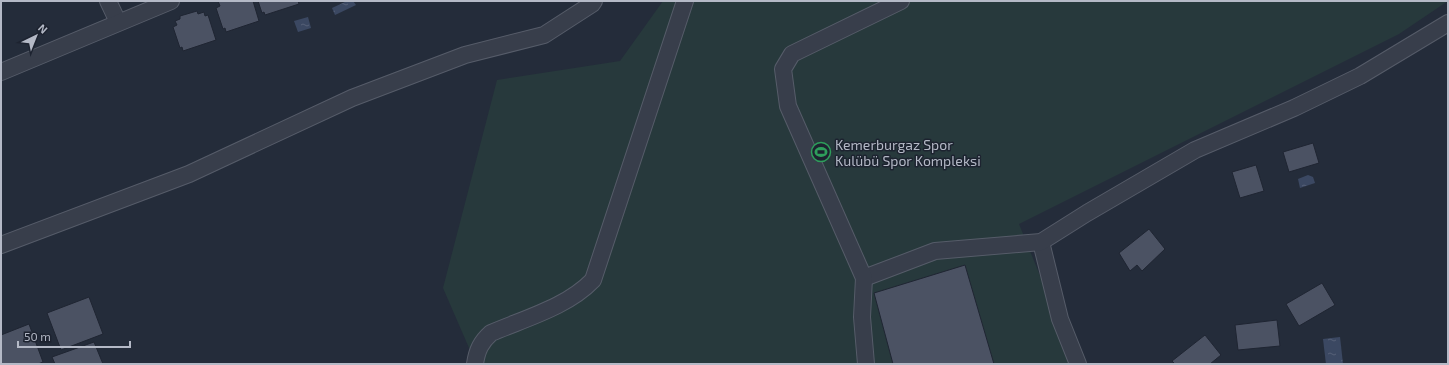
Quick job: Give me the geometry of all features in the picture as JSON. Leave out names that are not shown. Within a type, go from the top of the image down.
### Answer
[{"type":"street","points":[[108,1],[118,22]]},
{"type":"street","points":[[1,72],[171,1]]},
{"type":"street","points":[[1,244],[189,174],[352,98],[465,56],[544,35],[592,4],[594,1]]},
{"type":"street","points":[[475,364],[477,352],[483,341],[492,332],[564,302],[584,290],[593,280],[685,1]]},
{"type":"street","points":[[866,364],[862,317],[864,278],[788,106],[783,69],[792,54],[901,1]]},
{"type":"street","points":[[864,278],[935,251],[1041,242],[1087,213],[1195,150],[1294,108],[1360,76],[1448,24]]},
{"type":"street","points":[[1041,242],[1060,319],[1078,364]]},
{"type":"shaded area","name":"Kemerburgaz Spor Kulübü Spor Kompleksi","points":[[663,1],[1448,1],[1399,34],[1019,224],[1076,364],[476,364],[443,288],[497,80],[620,61]]},
{"type":"water","points":[[347,1],[353,1],[356,5],[335,15],[332,8]]},
{"type":"water","points":[[308,17],[311,28],[298,32],[294,21]]},
{"type":"water","points":[[1308,175],[1313,177],[1315,183],[1300,188],[1298,179]]},
{"type":"water","points":[[1340,337],[1343,364],[1326,364],[1323,339]]},
{"type":"building","points":[[218,1],[253,1],[259,21],[226,32],[225,28],[223,29],[216,8],[220,6]]},
{"type":"building","points":[[258,1],[298,1],[299,4],[265,15],[264,12],[262,13]]},
{"type":"building","points":[[197,11],[198,14],[204,12],[205,16],[208,15],[216,40],[183,51],[182,47],[180,48],[173,27],[177,25],[175,21],[180,19],[180,16]]},
{"type":"building","points":[[1313,143],[1319,163],[1289,172],[1283,152]]},
{"type":"building","points":[[1256,165],[1264,191],[1240,198],[1232,172]]},
{"type":"building","points":[[1149,229],[1165,249],[1142,271],[1137,265],[1130,271],[1119,253]]},
{"type":"building","points":[[965,265],[994,364],[893,364],[874,293]]},
{"type":"building","points":[[1322,283],[1335,305],[1299,326],[1286,304]]},
{"type":"building","points":[[89,297],[103,334],[61,350],[47,313]]},
{"type":"building","points":[[1277,320],[1280,346],[1238,350],[1235,325]]},
{"type":"building","points":[[29,324],[43,362],[38,364],[1,364],[1,335]]},
{"type":"building","points":[[1205,335],[1221,355],[1210,364],[1175,364],[1172,361]]},
{"type":"building","points":[[94,342],[103,364],[55,364],[52,357]]},
{"type":"place","name":"Kemerburgaz Spor Kulübü Spor Kompleksi","points":[[821,152]]}]
